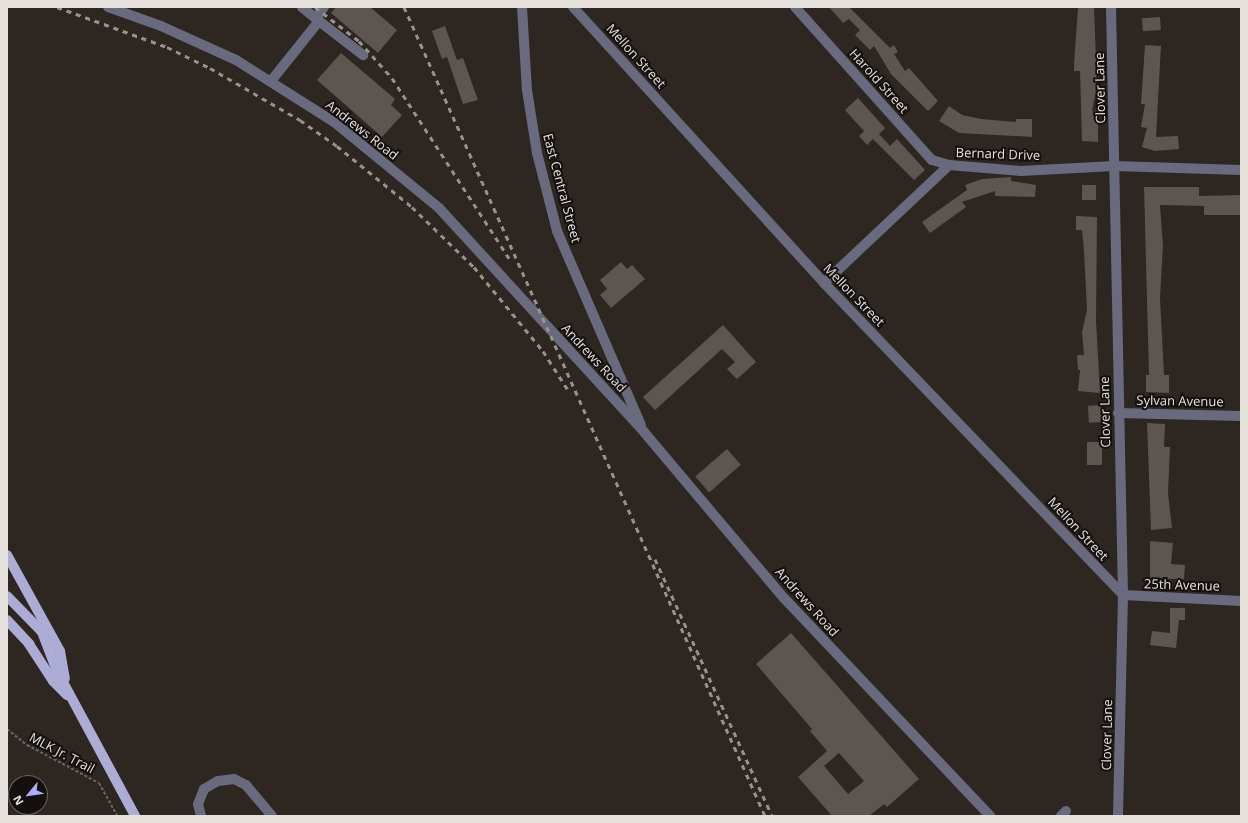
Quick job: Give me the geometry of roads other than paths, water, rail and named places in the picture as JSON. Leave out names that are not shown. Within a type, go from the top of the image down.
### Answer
[{"type":"main road","points":[[7,555],[60,651],[67,688]]},
{"type":"main road","points":[[7,596],[42,632],[56,669],[135,816]]},
{"type":"main road","points":[[7,612],[56,669]]},
{"type":"main road","points":[[7,620],[29,644],[53,681],[76,704]]},
{"type":"street","name":"Andrews Road","points":[[108,7],[121,9],[236,60],[334,122],[438,208],[644,432],[784,598],[990,816]]},
{"type":"street","points":[[302,7],[363,54]]},
{"type":"street","points":[[270,82],[318,19],[324,7]]},
{"type":"street","name":"East Central Street","points":[[522,7],[527,90],[536,153],[557,230],[584,299],[644,432]]},
{"type":"street","name":"Mellon Street","points":[[573,7],[824,283],[1122,596]]},
{"type":"street","name":"Harold Street","points":[[794,7],[932,160],[949,165]]},
{"type":"street","name":"Clover Lane","points":[[1111,7],[1122,596],[1118,816]]},
{"type":"street","name":"Bernard Drive","points":[[824,283],[949,165],[1021,171],[1114,166],[1241,170]]},
{"type":"street","name":"Sylvan Avenue","points":[[1118,413],[1241,416]]},
{"type":"street","name":"25th Avenue","points":[[1122,596],[1241,601]]},
{"type":"street","points":[[201,816],[198,804],[204,789],[218,781],[234,779],[246,785],[272,816]]},
{"type":"railway","points":[[57,7],[167,47],[210,68],[300,120],[337,146],[412,207],[474,267],[543,351],[570,393]]},
{"type":"railway","points":[[315,7],[359,41],[392,78],[509,258]]},
{"type":"railway","points":[[404,7],[765,816]]},
{"type":"railway","points":[[655,559],[772,816]]}]
